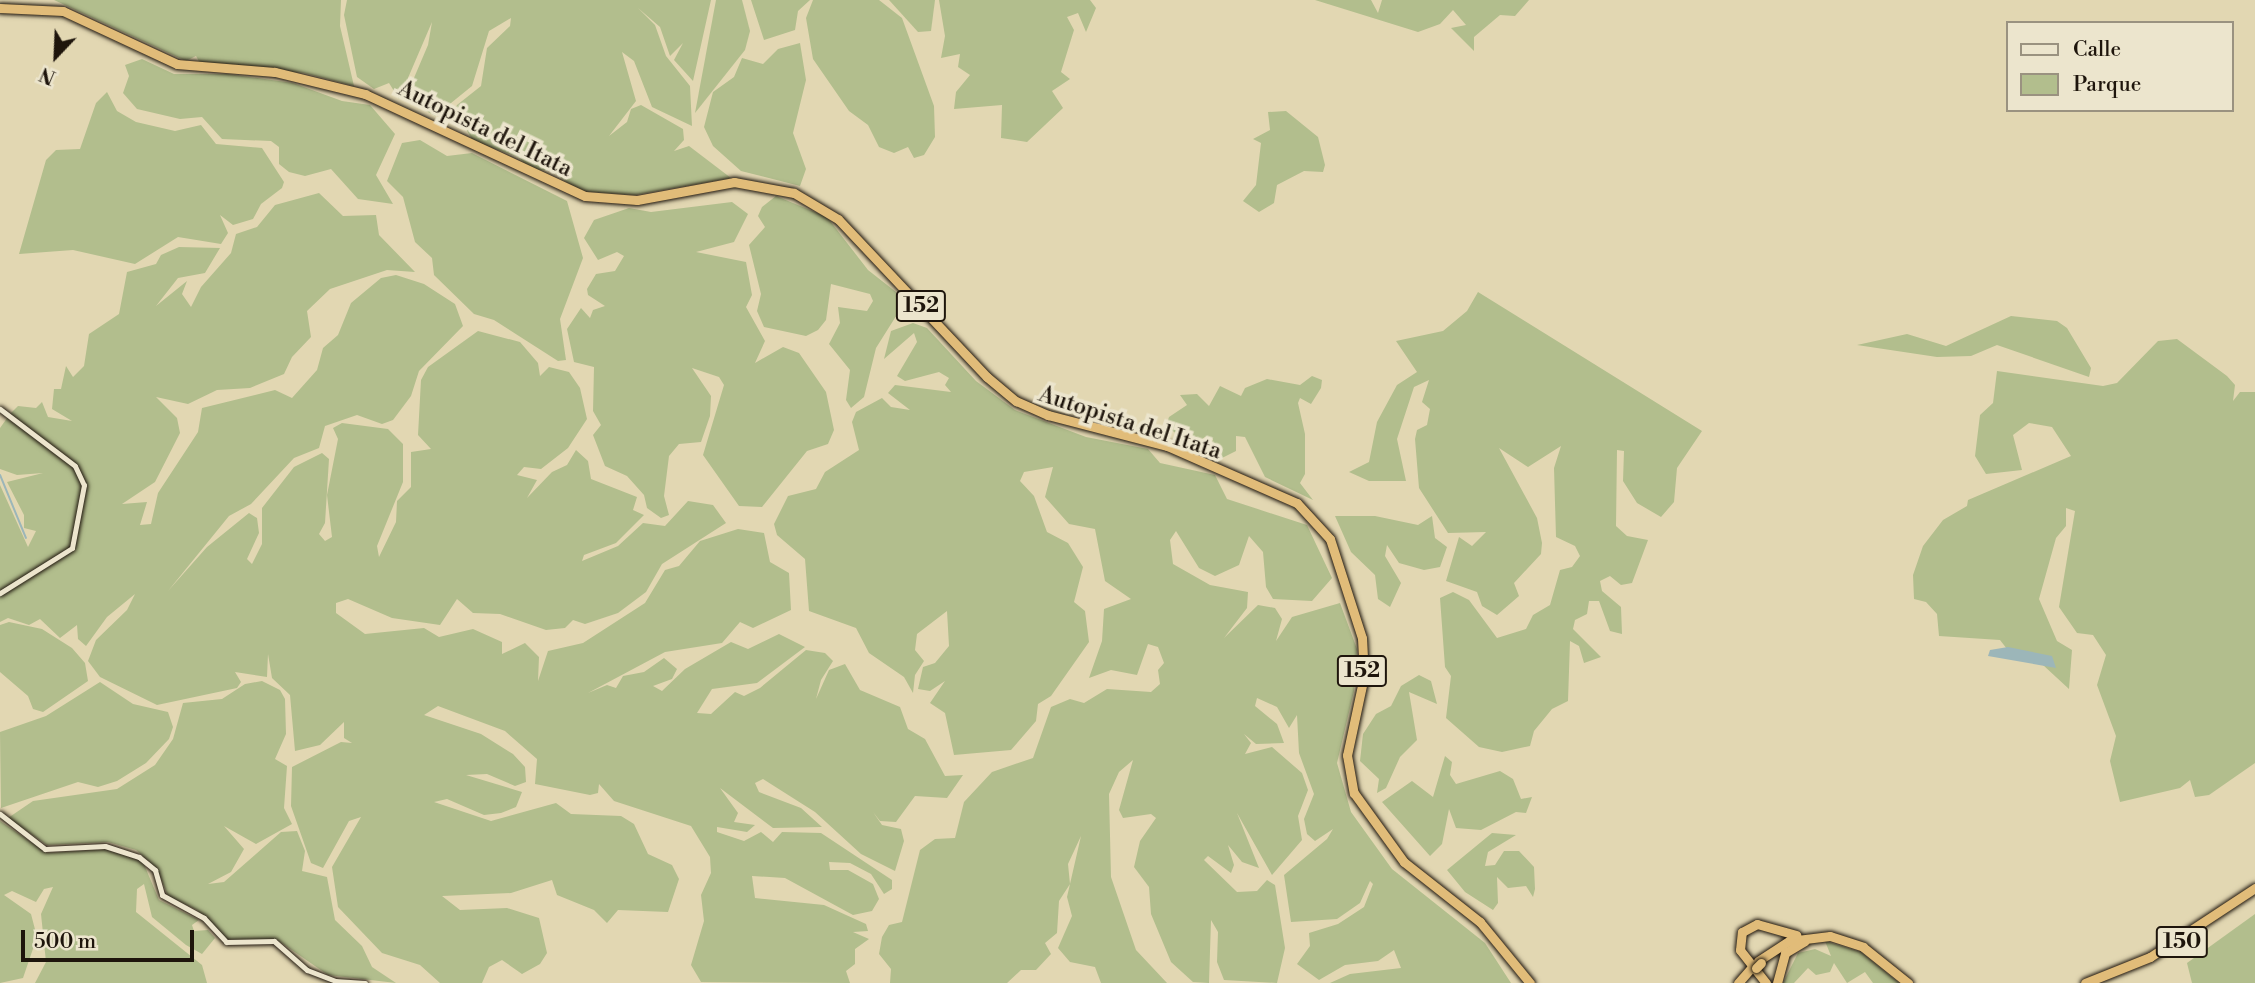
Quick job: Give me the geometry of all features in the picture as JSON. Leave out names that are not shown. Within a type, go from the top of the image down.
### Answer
[{"type":"highway","name":"Autopista del Itata","points":[[0,10],[31,8],[68,15],[181,68],[278,76],[363,96],[582,198],[636,203],[732,185],[794,196],[841,226],[1012,401],[1048,418],[1170,451],[1296,506],[1326,538],[1360,641],[1361,678],[1343,758],[1351,793],[1401,863],[1483,929],[1529,983]]},
{"type":"highway","name":"150","points":[[2085,983],[2150,957],[2255,891]]},
{"type":"highway","name":"150","points":[[2098,983],[2150,962],[2255,891]]},
{"type":"highway","points":[[1768,983],[1739,948],[1744,929],[1756,924],[1782,935],[1822,935],[1863,947],[1908,983]]},
{"type":"highway","points":[[1757,964],[1769,938],[1755,927],[1744,932],[1741,946],[1768,983]]},
{"type":"highway","points":[[1740,983],[1757,964],[1787,942],[1822,935]]},
{"type":"highway","points":[[1757,964],[1784,946],[1811,939],[1856,947],[1902,983]]},
{"type":"highway","points":[[1777,983],[1785,953],[1811,939]]},
{"type":"street","points":[[0,409],[75,466],[84,485],[72,548],[0,593]]},
{"type":"street","points":[[0,814],[45,849],[70,852],[105,846],[139,857],[155,870],[162,895],[204,918],[222,941],[246,946],[274,941],[307,970],[335,981],[365,983]]},
{"type":"green space","points":[[54,0],[341,0],[340,26],[354,86],[304,73],[200,63],[196,56],[186,61]]},
{"type":"green space","points":[[347,0],[711,0],[693,81],[674,60],[683,43],[670,56],[660,27],[638,8],[655,25],[666,56],[690,86],[692,126],[652,107],[634,61],[622,52],[636,101],[609,136],[627,122],[631,109],[641,105],[683,129],[684,140],[674,151],[689,146],[731,178],[635,195],[578,191],[552,171],[531,169],[518,157],[473,141],[466,129],[450,121],[457,105],[481,86],[487,48],[510,26],[511,18],[489,31],[472,86],[435,116],[405,99],[428,45],[432,22],[399,99],[389,83],[374,89],[357,77],[344,15]]},
{"type":"green space","points":[[716,0],[742,0],[750,31],[745,50],[695,113]]},
{"type":"green space","points":[[751,0],[810,0],[798,11],[795,30],[764,40]]},
{"type":"green space","points":[[813,0],[879,0],[902,18],[934,106],[935,137],[924,155],[914,158],[908,147],[894,153],[879,147],[868,125],[849,111],[813,59],[806,18]]},
{"type":"green space","points":[[889,0],[935,0],[931,31],[918,32]]},
{"type":"green space","points":[[939,0],[1090,0],[1096,8],[1086,32],[1078,13],[1067,17],[1074,30],[1061,72],[1070,79],[1052,91],[1063,108],[1027,142],[1001,138],[1002,105],[954,109],[956,92],[970,75],[958,67],[960,54],[941,58],[945,36]]},
{"type":"green space","points":[[1315,0],[1371,0],[1378,13],[1382,0],[1529,0],[1515,16],[1500,15],[1474,37],[1474,51],[1451,28],[1466,25],[1453,10],[1440,24],[1418,32]]},
{"type":"green space","points":[[800,43],[806,80],[793,133],[806,169],[800,186],[741,171],[713,146],[704,127],[713,92],[734,77],[742,58],[763,64],[778,49]]},
{"type":"green space","points":[[142,59],[174,74],[228,74],[293,83],[342,101],[370,105],[395,134],[376,175],[393,204],[358,199],[331,169],[305,176],[289,172],[279,164],[279,147],[271,141],[222,139],[202,117],[180,119],[137,109],[123,93],[129,76],[125,65]]},
{"type":"green space","points":[[107,92],[117,111],[136,122],[175,131],[201,125],[216,144],[262,148],[284,182],[282,188],[261,204],[253,219],[233,225],[220,215],[228,233],[221,244],[178,237],[135,264],[73,250],[19,254],[46,160],[56,150],[80,149],[96,103]]},
{"type":"green space","points":[[1286,111],[1318,137],[1325,165],[1323,172],[1304,171],[1277,185],[1274,203],[1259,212],[1243,201],[1256,185],[1261,143],[1253,139],[1270,130],[1268,112]]},
{"type":"green space","points":[[420,140],[447,156],[472,153],[567,201],[583,258],[560,319],[566,360],[558,361],[494,320],[474,314],[434,275],[432,258],[415,242],[403,197],[387,181],[402,143]]},
{"type":"green space","points":[[319,193],[343,216],[376,215],[379,235],[415,272],[387,270],[330,289],[307,311],[311,337],[292,357],[284,374],[250,388],[217,390],[188,404],[156,397],[177,418],[180,433],[155,482],[122,504],[147,502],[140,525],[151,524],[158,493],[198,432],[202,408],[275,390],[292,398],[317,370],[323,348],[338,335],[351,303],[381,278],[396,275],[424,284],[455,304],[463,326],[419,371],[411,396],[393,420],[382,424],[357,415],[325,426],[319,448],[294,458],[251,504],[229,516],[168,591],[207,547],[249,513],[257,518],[259,533],[247,559],[252,564],[262,544],[262,508],[294,467],[322,453],[329,459],[325,523],[319,534],[325,541],[332,537],[327,495],[338,439],[333,428],[342,423],[388,429],[403,444],[403,482],[377,546],[379,557],[396,522],[397,501],[411,487],[411,452],[431,449],[418,435],[421,380],[428,367],[478,331],[520,342],[538,363],[540,376],[549,367],[569,372],[580,388],[587,419],[568,448],[541,469],[524,467],[517,475],[537,480],[527,498],[552,472],[567,465],[576,450],[588,461],[591,479],[637,497],[633,510],[644,515],[616,543],[584,555],[582,561],[618,546],[643,523],[665,526],[688,501],[713,505],[726,523],[662,564],[646,592],[618,613],[585,624],[573,620],[565,628],[546,630],[500,614],[473,613],[457,599],[440,625],[392,618],[348,599],[336,603],[336,613],[365,634],[424,628],[439,637],[473,629],[502,642],[502,654],[525,643],[539,657],[538,681],[548,651],[583,643],[645,603],[665,570],[679,566],[700,541],[738,529],[764,533],[770,562],[789,573],[791,610],[753,628],[740,622],[722,643],[665,652],[588,693],[607,685],[616,688],[623,676],[644,672],[664,658],[677,669],[672,679],[653,686],[662,691],[685,669],[731,642],[748,649],[779,634],[805,647],[757,683],[712,689],[697,713],[711,714],[735,692],[744,696],[760,688],[806,650],[825,653],[833,661],[821,680],[816,699],[829,670],[845,664],[860,690],[900,707],[908,729],[925,739],[945,776],[963,775],[947,798],[915,796],[896,822],[880,821],[873,812],[882,825],[901,829],[904,841],[895,871],[861,854],[815,812],[763,779],[755,783],[759,792],[801,808],[822,827],[773,828],[720,788],[738,813],[734,822],[755,825],[747,832],[717,827],[717,832],[744,841],[761,832],[773,842],[782,832],[821,833],[892,880],[892,889],[884,894],[871,874],[850,863],[829,862],[830,870],[848,870],[873,884],[879,899],[872,911],[853,915],[785,878],[752,876],[755,898],[824,905],[866,924],[868,931],[853,932],[869,939],[855,949],[855,964],[846,971],[850,983],[701,982],[691,965],[704,921],[701,895],[711,873],[710,857],[691,826],[614,801],[599,784],[598,793],[590,795],[535,784],[537,759],[505,731],[438,706],[424,715],[481,734],[513,754],[525,767],[526,782],[515,786],[487,774],[466,775],[522,792],[516,807],[501,813],[484,815],[447,799],[434,802],[491,821],[556,803],[571,814],[621,816],[634,824],[648,854],[672,865],[679,879],[668,912],[618,910],[607,923],[594,910],[557,895],[552,880],[511,893],[442,896],[460,910],[507,908],[539,918],[547,953],[540,964],[522,974],[502,960],[489,967],[482,983],[440,983],[420,965],[382,953],[338,907],[332,867],[361,817],[349,821],[323,868],[311,863],[291,806],[292,767],[341,742],[352,743],[344,738],[344,722],[320,745],[295,751],[290,695],[272,678],[268,654],[267,677],[235,672],[241,682],[237,688],[157,705],[100,677],[88,661],[96,640],[127,610],[135,594],[107,617],[86,646],[78,639],[77,625],[60,638],[40,619],[29,625],[8,618],[0,622],[0,485],[28,547],[36,531],[24,528],[24,515],[7,482],[43,473],[17,475],[0,469],[0,428],[10,414],[18,406],[36,408],[42,402],[48,417],[72,421],[52,409],[54,389],[61,389],[66,366],[73,377],[84,366],[89,334],[119,314],[127,272],[156,264],[161,255],[179,247],[220,248],[205,273],[178,278],[156,306],[187,281],[182,294],[191,307],[201,287],[231,253],[236,234],[257,227],[275,205]]},
{"type":"green space","points":[[776,196],[827,217],[868,270],[896,292],[898,313],[876,348],[864,397],[851,408],[846,400],[850,370],[829,344],[840,323],[838,307],[867,311],[873,301],[870,294],[831,284],[826,320],[818,330],[806,336],[764,327],[757,311],[761,294],[749,245],[765,227],[758,216],[762,207]]},
{"type":"green space","points":[[732,202],[748,214],[734,242],[696,252],[746,262],[752,295],[746,307],[765,341],[755,363],[783,347],[799,353],[826,392],[834,430],[828,444],[807,451],[762,507],[739,506],[703,455],[724,385],[719,377],[692,368],[711,396],[710,416],[701,442],[679,444],[669,456],[664,496],[669,515],[661,518],[647,508],[644,495],[627,476],[605,466],[593,435],[601,425],[593,411],[594,367],[574,362],[567,329],[581,308],[590,318],[593,310],[605,306],[588,295],[587,289],[596,274],[615,271],[624,256],[617,252],[598,260],[584,238],[594,220],[629,208],[651,212]]},
{"type":"green space","points":[[1478,292],[1702,431],[1677,468],[1674,502],[1661,517],[1637,503],[1623,481],[1624,451],[1617,450],[1616,526],[1627,536],[1648,540],[1632,583],[1621,585],[1610,576],[1600,581],[1602,591],[1621,607],[1622,634],[1610,631],[1599,601],[1589,601],[1587,614],[1575,620],[1573,629],[1601,657],[1584,663],[1579,646],[1570,641],[1568,701],[1552,709],[1534,731],[1530,746],[1502,752],[1479,747],[1446,718],[1451,676],[1445,667],[1440,598],[1453,592],[1469,600],[1497,638],[1526,629],[1533,615],[1550,605],[1560,570],[1572,567],[1580,556],[1575,546],[1556,537],[1554,468],[1561,446],[1528,467],[1499,448],[1537,518],[1542,543],[1541,554],[1514,583],[1519,596],[1497,615],[1482,606],[1477,592],[1446,581],[1459,537],[1472,546],[1486,532],[1448,533],[1419,488],[1415,439],[1417,430],[1427,425],[1430,409],[1422,402],[1429,380],[1414,387],[1397,439],[1406,481],[1369,481],[1349,472],[1369,462],[1377,422],[1397,385],[1417,372],[1396,341],[1443,331],[1467,311]]},
{"type":"green space","points":[[2011,316],[2057,321],[2067,328],[2091,368],[2089,377],[1997,345],[1971,356],[1937,357],[1857,345],[1907,334],[1946,346]]},
{"type":"green space","points":[[913,323],[927,328],[976,381],[1015,410],[1086,437],[1148,449],[1160,463],[1215,475],[1227,499],[1307,525],[1332,578],[1312,601],[1273,599],[1266,587],[1263,552],[1249,536],[1239,565],[1215,576],[1199,568],[1176,531],[1170,540],[1173,564],[1210,585],[1248,592],[1247,608],[1224,638],[1258,605],[1275,608],[1282,619],[1276,641],[1292,617],[1340,603],[1357,649],[1354,691],[1337,763],[1351,812],[1392,869],[1485,943],[1511,983],[1330,983],[1350,974],[1401,968],[1394,950],[1378,961],[1345,965],[1319,980],[1297,964],[1310,946],[1309,933],[1338,924],[1364,907],[1373,884],[1370,881],[1360,903],[1337,919],[1291,922],[1284,875],[1327,839],[1333,829],[1315,841],[1307,834],[1304,819],[1314,794],[1299,753],[1297,715],[1289,728],[1277,707],[1257,698],[1255,706],[1277,724],[1284,743],[1256,744],[1244,734],[1251,743],[1245,754],[1272,747],[1302,773],[1308,790],[1298,816],[1302,840],[1272,875],[1237,813],[1259,868],[1242,862],[1228,845],[1234,865],[1231,873],[1208,856],[1204,860],[1237,892],[1257,891],[1267,880],[1275,885],[1285,948],[1277,983],[1224,980],[1217,962],[1218,932],[1211,920],[1209,983],[1193,982],[1171,962],[1151,914],[1149,887],[1134,867],[1140,841],[1156,818],[1151,814],[1123,818],[1119,810],[1133,760],[1119,772],[1109,794],[1111,877],[1136,950],[1167,983],[1101,983],[1095,967],[1070,962],[1058,948],[1072,916],[1067,897],[1070,884],[1059,901],[1057,933],[1045,943],[1051,954],[1036,970],[1021,970],[1007,983],[890,983],[891,969],[879,954],[882,937],[889,925],[902,922],[920,850],[935,839],[955,838],[964,802],[992,772],[1033,758],[1051,707],[1070,699],[1084,703],[1107,689],[1151,692],[1160,684],[1158,670],[1164,663],[1158,647],[1148,644],[1137,675],[1111,670],[1089,678],[1102,641],[1104,609],[1131,599],[1105,581],[1095,529],[1069,524],[1045,497],[1053,467],[1024,472],[1020,481],[1034,496],[1047,532],[1068,543],[1083,567],[1074,602],[1085,611],[1089,642],[1051,696],[1038,704],[1036,721],[1011,750],[954,755],[945,713],[930,703],[945,681],[930,691],[918,689],[923,667],[935,663],[949,646],[947,611],[917,634],[915,650],[924,661],[915,675],[913,693],[904,677],[869,653],[856,628],[809,611],[805,559],[777,535],[774,524],[788,496],[816,489],[825,472],[859,450],[852,422],[856,412],[882,398],[891,407],[910,410],[888,393],[895,385],[951,392],[945,385],[949,378],[939,372],[905,381],[897,376],[917,342],[914,333],[884,359],[891,331]],"holes":[[[1081,836],[1070,884],[1068,864]]]},
{"type":"green space","points":[[2177,339],[2227,376],[2235,385],[2233,401],[2240,392],[2255,392],[2255,763],[2209,795],[2195,797],[2190,780],[2180,788],[2120,802],[2110,761],[2116,736],[2097,685],[2106,655],[2093,635],[2077,633],[2059,607],[2075,511],[2066,508],[2066,526],[2056,538],[2039,599],[2057,641],[2072,650],[2069,689],[2043,665],[2014,658],[2000,640],[1939,636],[1937,614],[1926,602],[1914,599],[1913,575],[1923,546],[1943,520],[1967,506],[1968,500],[2071,456],[2052,427],[2029,423],[2013,435],[2022,470],[1986,474],[1975,456],[1980,415],[1993,403],[1997,371],[2103,386],[2117,383],[2158,341]]},
{"type":"green space","points":[[1312,376],[1322,380],[1321,388],[1311,404],[1300,398],[1298,403],[1305,434],[1305,474],[1300,483],[1313,500],[1265,477],[1245,437],[1236,436],[1236,451],[1222,458],[1209,451],[1213,439],[1205,437],[1193,446],[1166,426],[1169,417],[1187,405],[1180,395],[1197,394],[1209,406],[1220,386],[1241,396],[1245,388],[1267,379],[1300,385]]},
{"type":"green space","points":[[1335,516],[1375,516],[1418,525],[1432,516],[1435,538],[1447,547],[1440,567],[1424,570],[1399,563],[1387,545],[1385,556],[1401,583],[1390,607],[1378,599],[1375,575],[1351,552]]},
{"type":"green space","points":[[9,622],[42,629],[72,648],[85,663],[88,681],[43,712],[33,709],[28,696],[0,672],[0,625]]},
{"type":"green space","points":[[1419,675],[1431,681],[1437,704],[1409,692],[1417,740],[1400,757],[1386,788],[1377,793],[1379,779],[1360,761],[1363,734],[1376,714],[1391,706],[1401,686]]},
{"type":"green space","points":[[262,681],[280,690],[285,699],[286,734],[275,759],[287,766],[284,808],[292,824],[256,844],[224,826],[244,849],[231,872],[208,884],[224,882],[281,832],[297,831],[305,851],[302,871],[327,877],[335,920],[362,946],[372,967],[396,983],[328,975],[276,939],[250,943],[222,938],[197,910],[168,896],[157,869],[136,850],[108,842],[47,845],[8,818],[33,801],[117,789],[155,765],[173,739],[183,703],[222,699],[245,684]]},
{"type":"green space","points":[[100,682],[133,704],[168,712],[173,727],[169,739],[146,763],[117,781],[98,787],[78,782],[1,808],[0,732],[46,716]]},
{"type":"green space","points":[[1445,756],[1452,762],[1450,775],[1456,784],[1500,771],[1513,779],[1521,799],[1532,797],[1526,813],[1516,812],[1481,830],[1456,828],[1449,809],[1442,844],[1430,856],[1382,802],[1412,781],[1433,797]]},
{"type":"green space","points":[[0,821],[47,853],[110,849],[143,862],[159,900],[199,920],[192,925],[194,931],[208,930],[215,938],[202,954],[186,945],[152,917],[144,884],[137,889],[136,912],[202,965],[207,983],[35,983],[46,962],[41,914],[53,887],[44,889],[36,902],[12,891],[4,895],[31,914],[37,937],[23,978],[0,983]]},
{"type":"green space","points":[[1492,833],[1516,835],[1488,852],[1485,866],[1495,865],[1504,851],[1519,851],[1534,867],[1535,889],[1533,897],[1526,886],[1508,888],[1497,877],[1498,903],[1493,910],[1465,892],[1447,870]]},
{"type":"green space","points":[[2255,914],[2255,983],[2192,983],[2187,963]]},
{"type":"green space","points":[[1825,941],[1861,952],[1899,983],[1873,983],[1865,972],[1847,983],[1834,963],[1830,972],[1816,975],[1808,968],[1794,983],[1783,983],[1798,953],[1815,949],[1831,956]]},
{"type":"water","points":[[2008,647],[2052,656],[2056,668],[1988,656],[1990,650]]},
{"type":"waterway","points":[[0,475],[26,538]]}]
